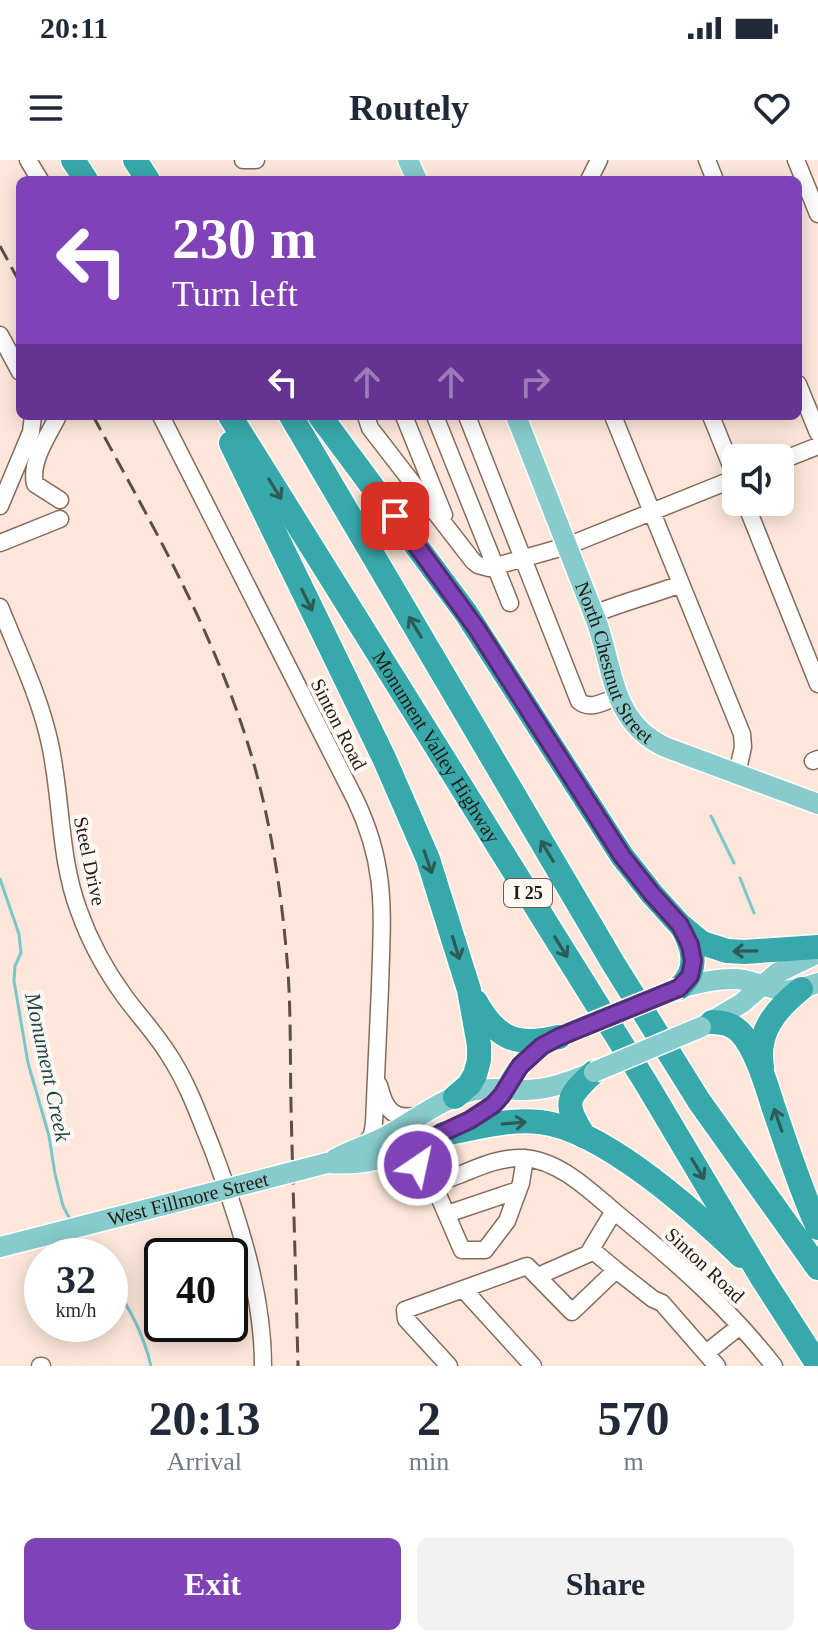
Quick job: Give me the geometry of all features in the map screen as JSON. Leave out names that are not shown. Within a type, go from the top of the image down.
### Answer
[{"type":"highway","points":[[220,420],[398,787],[428,859],[469,990],[478,1037],[479,1060],[472,1080],[455,1097]]},
{"type":"highway","name":"Monument Valley Highway","points":[[232,420],[818,1365]]},
{"type":"highway","name":"Monument Valley Highway","points":[[293,420],[613,963],[699,1101],[818,1268]]},
{"type":"highway","points":[[323,420],[471,621],[622,856],[680,925],[702,943],[727,951],[818,947]]},
{"type":"highway","points":[[679,988],[690,976],[693,961],[690,945],[680,925]]},
{"type":"highway","points":[[766,1085],[760,1057],[763,1037],[785,1002],[810,986]]},
{"type":"highway","points":[[469,990],[487,1020],[508,1038],[526,1042],[565,1034]]},
{"type":"highway","points":[[707,1024],[728,1024],[742,1034],[751,1050],[818,1228]]},
{"type":"highway","points":[[584,1136],[571,1115],[570,1101],[576,1089],[594,1072]]},
{"type":"highway","points":[[434,1138],[520,1121],[555,1125],[584,1136],[675,1197],[762,1278]]},
{"type":"main road","name":"North Chestnut Street","points":[[518,420],[594,614],[617,697],[634,724],[648,738],[674,751],[818,804]]},
{"type":"main road","name":"West Fillmore Street","points":[[369,1153],[386,1136],[455,1097],[489,1088],[526,1090],[565,1082],[707,1024],[742,1003],[786,967],[818,953]]},
{"type":"main road","name":"West Fillmore Street","points":[[9,1245],[434,1138],[487,1110],[500,1098],[520,1066],[542,1046],[679,988],[728,979],[750,980],[782,990],[810,986]]},
{"type":"street","points":[[243,160],[256,160]]},
{"type":"street","points":[[796,160],[818,214]]},
{"type":"street","points":[[0,335],[16,365]]},
{"type":"street","points":[[802,394],[818,433]]},
{"type":"street","points":[[0,506],[31,432],[32,420]]},
{"type":"street","points":[[56,420],[42,448],[33,477],[35,484],[60,500]]},
{"type":"street","name":"Sinton Road","points":[[163,420],[370,834],[383,904],[376,1076],[369,1153]]},
{"type":"street","points":[[367,420],[370,428],[478,565],[489,568],[567,546],[722,484]]},
{"type":"street","points":[[406,420],[451,532]]},
{"type":"street","points":[[437,420],[510,603]]},
{"type":"street","points":[[469,420],[579,701],[589,706],[617,697]]},
{"type":"street","points":[[615,420],[742,734],[743,747],[737,774]]},
{"type":"street","points":[[713,420],[722,444]]},
{"type":"street","points":[[794,455],[818,446]]},
{"type":"street","points":[[751,516],[818,684]]},
{"type":"street","points":[[0,543],[60,519]]},
{"type":"street","points":[[594,614],[681,584]]},
{"type":"street","name":"Steel Drive","points":[[0,607],[45,724],[67,866],[79,913],[109,974],[163,1047],[197,1109],[227,1190],[256,1298],[263,1366]]},
{"type":"street","name":"Sinton Road","points":[[376,1076],[382,1097],[390,1110],[403,1117],[420,1115]]},
{"type":"street","points":[[434,1138],[420,1152],[420,1174],[430,1183],[462,1250],[485,1250],[507,1221],[525,1158]]},
{"type":"street","points":[[369,1153],[392,1163],[414,1179],[430,1183]]},
{"type":"street","name":"Sinton Road","points":[[430,1183],[510,1158],[542,1162],[564,1172],[693,1278],[774,1366]]},
{"type":"street","points":[[447,1214],[518,1190]]},
{"type":"street","points":[[538,1276],[588,1254],[614,1211]]},
{"type":"street","points":[[591,1249],[662,1303],[712,1360],[740,1326]]},
{"type":"street","points":[[449,1366],[406,1319],[405,1310],[527,1266],[572,1312],[616,1270]]},
{"type":"street","points":[[463,1289],[533,1366]]},
{"type":"waterway","points":[[711,816],[734,863]]},
{"type":"waterway","points":[[740,878],[754,913]]},
{"type":"waterway","name":"Monument Creek","points":[[0,879],[19,934],[21,953],[15,966],[14,981],[28,1063],[49,1136],[63,1206],[71,1221]]},
{"type":"waterway","name":"Monument Creek","points":[[128,1310],[151,1366]]},
{"type":"railway","points":[[0,246],[16,276]]},
{"type":"railway","points":[[95,420],[205,631],[241,721],[267,818],[280,895],[289,989],[298,1366]]},
{"type":"route","points":[[395,516],[477,629],[622,856],[680,925],[693,958],[690,976],[679,988],[559,1037],[534,1052],[520,1066],[493,1105],[470,1120],[425,1141],[418,1165]]}]
